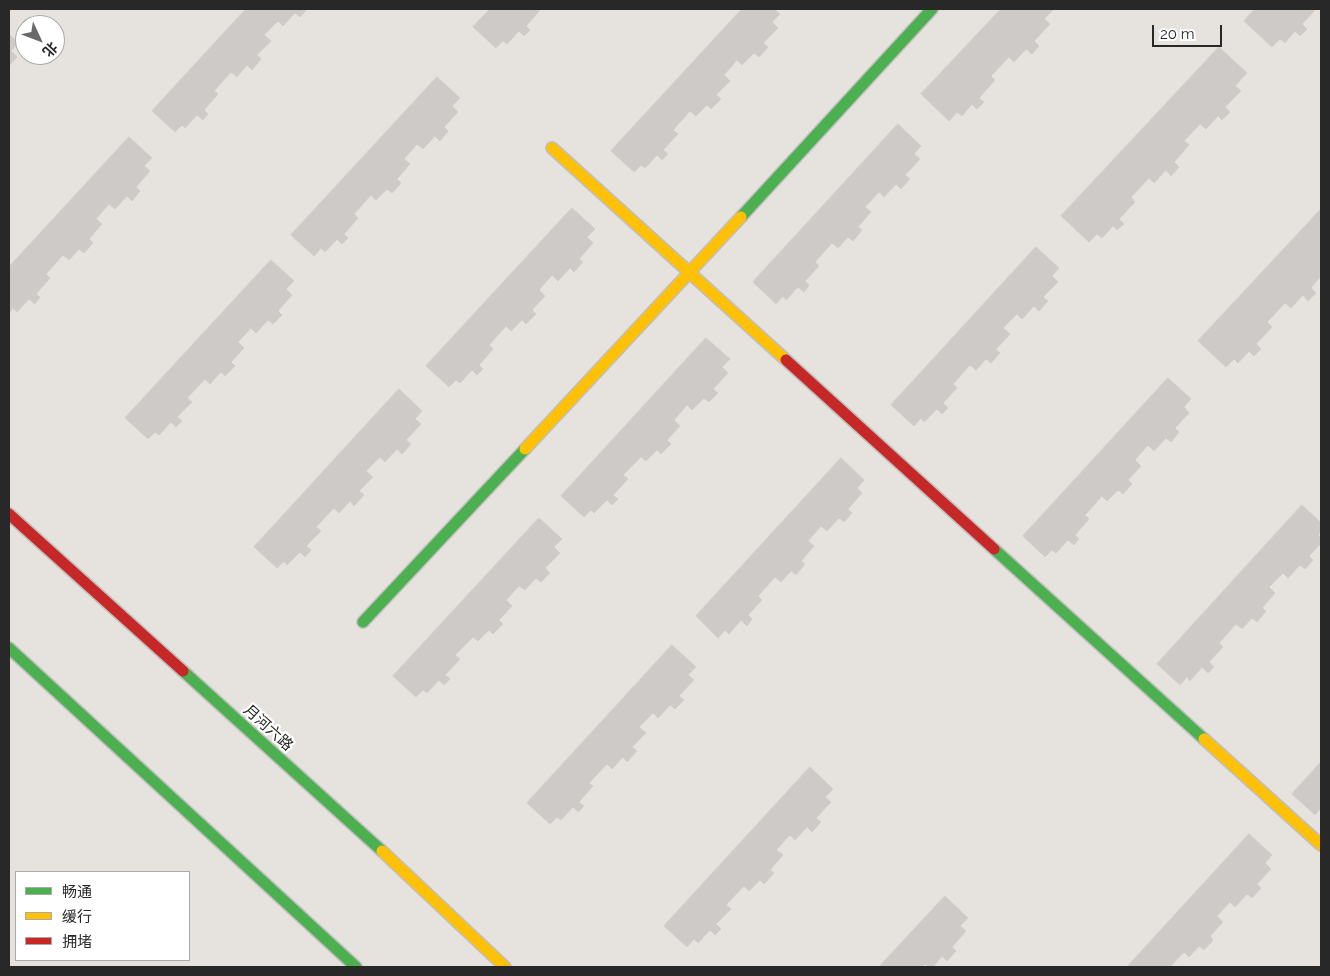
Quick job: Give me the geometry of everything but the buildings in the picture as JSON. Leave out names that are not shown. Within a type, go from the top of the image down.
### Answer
[{"type":"street","points":[[363,622],[690,273],[932,9]]},
{"type":"street","points":[[552,148],[1321,845]]},
{"type":"street","name":"月河六路","points":[[9,514],[352,823],[504,967]]},
{"type":"street","points":[[9,648],[356,967]]},
{"type":"traffic: fast","points":[[741,217],[932,9]]},
{"type":"traffic: fast","points":[[363,622],[525,449]]},
{"type":"traffic: fast","points":[[994,549],[1204,739]]},
{"type":"traffic: fast","points":[[9,648],[356,967]]},
{"type":"traffic: fast","points":[[183,671],[382,851]]},
{"type":"traffic: slow","points":[[552,148],[786,360]]},
{"type":"traffic: slow","points":[[525,449],[741,217]]},
{"type":"traffic: slow","points":[[1204,739],[1321,845]]},
{"type":"traffic: slow","points":[[382,851],[505,967]]},
{"type":"traffic: jam","points":[[786,360],[994,549]]},
{"type":"traffic: jam","points":[[9,514],[183,671]]}]
